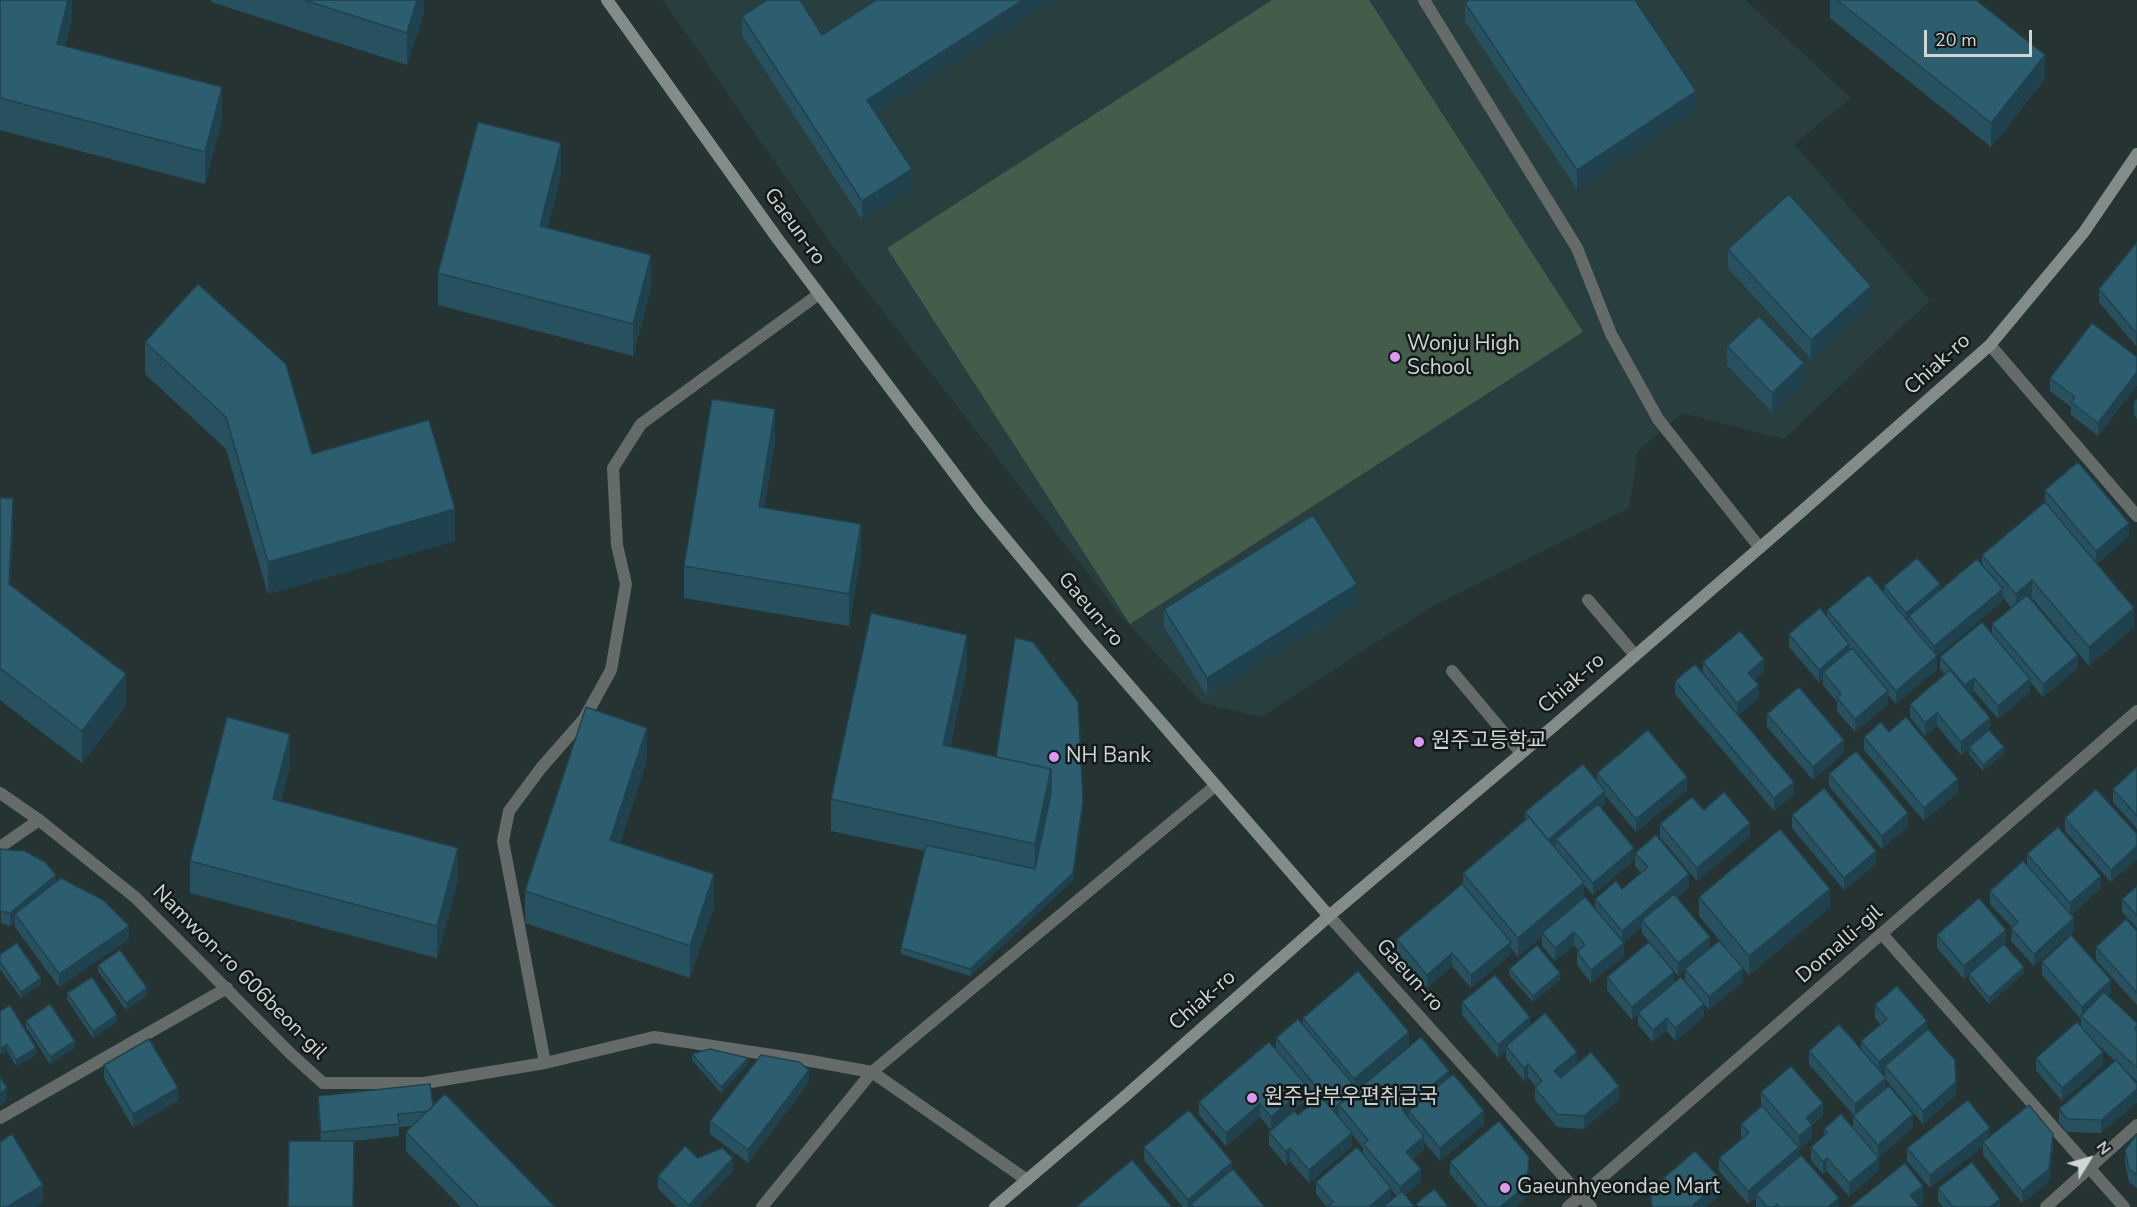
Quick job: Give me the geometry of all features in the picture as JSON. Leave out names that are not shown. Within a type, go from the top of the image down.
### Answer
[{"type":"main road","name":"Gaeun-ro","points":[[607,0],[770,228],[981,509],[1087,637],[1329,916]]},
{"type":"main road","name":"Chiak-ro","points":[[995,1207],[1329,916],[1760,548],[1990,345],[2084,232],[2137,154]]},
{"type":"street","points":[[1424,0],[1577,248],[1611,334],[1658,419],[1760,548]]},
{"type":"street","points":[[545,1063],[503,841],[509,811],[541,768],[584,719],[611,670],[626,584],[617,545],[613,468],[641,424],[819,294]]},
{"type":"street","points":[[1990,345],[2137,516]]},
{"type":"street","points":[[1588,600],[1635,655]]},
{"type":"street","points":[[1452,671],[1521,753]]},
{"type":"street","name":"Domalli-gil","points":[[1568,1207],[2137,711]]},
{"type":"street","points":[[762,1207],[872,1072],[1215,786]]},
{"type":"street","name":"Namwon-ro 606beon-gil","points":[[0,793],[39,820],[136,898],[291,1054],[323,1083],[424,1083],[545,1063],[654,1037],[811,1060],[872,1072]]},
{"type":"street","points":[[0,847],[39,820]]},
{"type":"street","name":"Gaeun-ro","points":[[1329,916],[1592,1207]]},
{"type":"street","points":[[1882,934],[2124,1207]]},
{"type":"street","points":[[0,1118],[227,988]]},
{"type":"street","points":[[872,1072],[1027,1180]]},
{"type":"street","points":[[2046,1207],[2137,1125]]},
{"type":"shaded area","name":"Wonju High School","points":[[663,0],[1745,0],[1851,98],[1794,144],[1930,300],[1784,439],[1683,413],[1638,451],[1629,508],[1431,607],[1261,717],[1202,703],[1121,616],[842,259]]},
{"type":"green space","points":[[1272,0],[1369,0],[1583,332],[1130,624],[887,248]]},
{"type":"building","points":[[0,0],[68,0],[57,44],[222,87],[205,152],[0,98]]},
{"type":"building","points":[[304,0],[417,0],[407,33]]},
{"type":"building","points":[[767,0],[800,0],[822,35],[876,0],[1023,0],[867,100],[912,169],[862,201],[742,16]]},
{"type":"building","points":[[1469,0],[1635,0],[1696,91],[1577,170],[1465,3]]},
{"type":"building","points":[[1837,0],[1976,0],[2045,55],[1991,123]]},
{"type":"building","points":[[478,122],[561,143],[540,226],[651,255],[633,324],[438,273]]},
{"type":"building","points":[[1789,194],[1871,286],[1811,340],[1728,249]]},
{"type":"building","points":[[2137,242],[2137,332],[2136,333],[2099,289]]},
{"type":"building","points":[[198,284],[286,364],[312,454],[429,420],[455,509],[268,562],[226,417],[145,342]]},
{"type":"building","points":[[1759,316],[1804,363],[1772,393],[1727,346]]},
{"type":"building","points":[[2092,323],[2137,357],[2137,372],[2098,423],[2071,402],[2075,397],[2050,378]]},
{"type":"building","points":[[712,399],[775,409],[759,507],[861,524],[849,594],[684,566]]},
{"type":"building","points":[[2078,462],[2129,523],[2096,551],[2045,490]]},
{"type":"building","points":[[0,498],[13,498],[9,584],[126,674],[82,731],[0,668]]},
{"type":"building","points":[[2045,502],[2134,608],[2089,647],[2032,580],[2016,594],[1982,555]]},
{"type":"building","points":[[1313,515],[1357,584],[1207,678],[1164,609]]},
{"type":"building","points":[[1917,558],[1940,584],[1906,613],[1884,586]]},
{"type":"building","points":[[1977,559],[2003,589],[1934,646],[1909,616]]},
{"type":"building","points":[[1869,575],[1937,656],[1896,691],[1827,610]]},
{"type":"building","points":[[2027,595],[2078,655],[2043,684],[1992,624]]},
{"type":"building","points":[[1820,608],[1849,644],[1819,670],[1789,634]]},
{"type":"building","points":[[871,613],[967,635],[943,745],[1051,769],[1035,844],[831,799]]},
{"type":"building","points":[[1982,622],[2030,679],[1998,706],[1974,678],[1965,685],[1940,657]]},
{"type":"building","points":[[1740,631],[1764,659],[1748,673],[1759,685],[1737,703],[1703,662]]},
{"type":"building","points":[[1015,638],[1033,642],[1078,702],[1083,800],[1073,873],[970,969],[901,948],[926,845],[1035,869],[1051,794],[1051,769],[996,757]]},
{"type":"building","points":[[1852,648],[1888,691],[1855,719],[1837,698],[1841,694],[1823,672]]},
{"type":"building","points":[[1695,664],[1794,782],[1774,798],[1675,681]]},
{"type":"building","points":[[1950,670],[1990,718],[1961,742],[1937,713],[1925,723],[1910,704]]},
{"type":"building","points":[[1799,687],[1844,740],[1813,767],[1767,714]]},
{"type":"building","points":[[586,707],[647,728],[610,840],[714,874],[690,946],[525,891]]},
{"type":"building","points":[[227,717],[290,734],[273,799],[458,848],[437,926],[190,861]]},
{"type":"building","points":[[1906,717],[1958,779],[1924,808],[1864,737],[1881,722],[1889,732]]},
{"type":"building","points":[[1648,730],[1687,777],[1636,819],[1597,773]]},
{"type":"building","points":[[1989,730],[2004,747],[1983,765],[1969,747]]},
{"type":"building","points":[[1856,751],[1908,813],[1882,836],[1829,774]]},
{"type":"building","points":[[1583,764],[1605,791],[1548,840],[1525,812]]},
{"type":"building","points":[[2137,767],[2137,816],[2113,789]]},
{"type":"building","points":[[1824,788],[1876,851],[1844,878],[1792,815]]},
{"type":"building","points":[[2096,789],[2137,834],[2137,846],[2111,870],[2065,818]]},
{"type":"building","points":[[1724,792],[1750,823],[1697,868],[1660,824],[1692,797],[1704,810]]},
{"type":"building","points":[[1598,804],[1634,848],[1593,883],[1556,839]]},
{"type":"building","points":[[1529,817],[1584,882],[1518,938],[1463,873]]},
{"type":"building","points":[[2058,827],[2101,876],[2070,903],[2027,854]]},
{"type":"building","points":[[1780,829],[1830,889],[1749,956],[1699,897]]},
{"type":"building","points":[[1656,835],[1689,874],[1622,931],[1595,899],[1616,881],[1622,889],[1648,867],[1635,853]]},
{"type":"building","points":[[0,849],[25,851],[45,862],[56,875],[10,913],[0,911]]},
{"type":"building","points":[[2023,861],[2074,918],[2034,954],[2011,928],[2018,922],[1990,891]]},
{"type":"building","points":[[61,878],[103,900],[129,926],[59,974],[15,914]]},
{"type":"building","points":[[1462,884],[1511,942],[1471,975],[1452,953],[1427,975],[1397,939]]},
{"type":"building","points":[[2137,886],[2137,916],[2122,899]]},
{"type":"building","points":[[1674,894],[1710,937],[1678,963],[1642,920]]},
{"type":"building","points":[[1585,897],[1624,943],[1591,970],[1577,952],[1585,945],[1574,932],[1555,948],[1542,933]]},
{"type":"building","points":[[1979,898],[2006,930],[1964,966],[1937,935]]},
{"type":"building","points":[[2126,919],[2137,931],[2137,993],[2096,947]]},
{"type":"building","points":[[2071,935],[2111,980],[2082,1007],[2042,962]]},
{"type":"building","points":[[1719,941],[1743,968],[1709,997],[1685,969]]},
{"type":"building","points":[[1649,942],[1674,972],[1632,1007],[1607,977]]},
{"type":"building","points":[[17,943],[41,978],[21,992],[0,962],[0,954]]},
{"type":"building","points":[[2004,944],[2024,967],[1989,998],[1969,974]]},
{"type":"building","points":[[1537,945],[1560,973],[1533,996],[1509,969]]},
{"type":"building","points":[[120,950],[147,988],[126,1003],[98,965]]},
{"type":"building","points":[[1358,971],[1409,1032],[1354,1079],[1303,1018]]},
{"type":"building","points":[[1495,975],[1530,1017],[1498,1045],[1462,1002]]},
{"type":"building","points":[[92,977],[117,1015],[93,1031],[67,993]]},
{"type":"building","points":[[1681,977],[1704,1004],[1675,1028],[1667,1018],[1653,1030],[1638,1013]]},
{"type":"building","points":[[1897,986],[1927,1021],[1879,1062],[1861,1041],[1887,1019],[1875,1005]]},
{"type":"building","points":[[2104,992],[2137,1023],[2135,1029],[2137,1031],[2137,1068],[2081,1016]]},
{"type":"building","points":[[50,1004],[75,1041],[50,1057],[26,1021]]},
{"type":"building","points":[[10,1005],[36,1048],[16,1060],[7,1044],[0,1047],[0,1011]]},
{"type":"building","points":[[1545,1013],[1577,1052],[1554,1071],[1561,1078],[1591,1052],[1619,1086],[1584,1116],[1557,1114],[1535,1088],[1542,1081],[1528,1064],[1524,1068],[1506,1046]]},
{"type":"building","points":[[1298,1019],[1357,1089],[1334,1108],[1276,1038]]},
{"type":"building","points":[[2077,1022],[2103,1052],[2062,1088],[2036,1058]]},
{"type":"building","points":[[1839,1024],[1886,1078],[1855,1104],[1809,1051]]},
{"type":"building","points":[[1928,1029],[1955,1060],[1956,1082],[1923,1111],[1885,1066]]},
{"type":"building","points":[[1421,1037],[1449,1071],[1402,1110],[1424,1136],[1406,1152],[1421,1169],[1400,1187],[1363,1144],[1368,1140],[1339,1105]]},
{"type":"building","points":[[149,1039],[178,1088],[133,1114],[104,1065]]},
{"type":"building","points":[[1269,1042],[1307,1086],[1271,1117],[1260,1104],[1226,1133],[1199,1102]]},
{"type":"building","points":[[710,1049],[748,1058],[721,1087],[692,1054]]},
{"type":"building","points":[[761,1055],[799,1062],[809,1070],[748,1150],[710,1121]]},
{"type":"building","points":[[2116,1060],[2137,1084],[2137,1089],[2101,1120],[2067,1119],[2059,1109]]},
{"type":"building","points":[[1791,1066],[1823,1103],[1806,1118],[1812,1125],[1799,1136],[1761,1092]]},
{"type":"building","points":[[1453,1074],[1484,1111],[1440,1148],[1409,1111]]},
{"type":"building","points":[[0,1077],[7,1088],[0,1093]]},
{"type":"building","points":[[430,1084],[433,1106],[428,1111],[398,1114],[399,1124],[321,1132],[318,1096]]},
{"type":"building","points":[[1889,1086],[1913,1114],[1878,1145],[1853,1116]]},
{"type":"building","points":[[445,1094],[555,1207],[479,1207],[406,1132]]},
{"type":"building","points":[[1321,1096],[1352,1133],[1309,1170],[1290,1148],[1286,1152],[1269,1132],[1294,1111],[1298,1115]]},
{"type":"building","points":[[1968,1100],[1990,1128],[1930,1175],[1907,1148]]},
{"type":"building","points":[[2029,1105],[2053,1134],[2049,1169],[2022,1191],[1983,1142]]},
{"type":"building","points":[[1762,1106],[1799,1147],[1748,1191],[1719,1158],[1749,1133],[1741,1124]]},
{"type":"building","points":[[1189,1110],[1232,1162],[1188,1200],[1144,1147]]},
{"type":"building","points":[[1841,1114],[1879,1158],[1849,1183],[1827,1158],[1823,1162],[1811,1147],[1827,1133],[1824,1129]]},
{"type":"building","points":[[1499,1121],[1529,1157],[1527,1185],[1500,1207],[1488,1207],[1450,1162]]},
{"type":"building","points":[[12,1134],[43,1185],[7,1207],[0,1207],[0,1142]]},
{"type":"building","points":[[2137,1134],[2137,1175],[2129,1169],[2125,1150]]},
{"type":"building","points":[[289,1141],[354,1141],[353,1207],[288,1207]]},
{"type":"building","points":[[685,1146],[698,1158],[722,1148],[733,1158],[689,1205],[658,1176]]},
{"type":"building","points":[[1357,1147],[1391,1188],[1369,1207],[1327,1207],[1333,1202],[1316,1182]]},
{"type":"building","points":[[1695,1151],[1722,1181],[1693,1205],[1695,1207],[1652,1207],[1650,1190]]},
{"type":"building","points":[[1801,1155],[1839,1198],[1828,1207],[1779,1207],[1777,1204],[1774,1207],[1767,1207],[1756,1194]]},
{"type":"building","points":[[1132,1160],[1172,1207],[1076,1207]]},
{"type":"building","points":[[1972,1162],[2000,1199],[1990,1207],[1953,1207],[1938,1188]]},
{"type":"building","points":[[1905,1163],[1923,1186],[1910,1195],[1920,1207],[1850,1207]]},
{"type":"building","points":[[1233,1169],[1265,1207],[1194,1207],[1191,1204]]},
{"type":"building","points":[[1434,1189],[1449,1207],[1419,1207],[1416,1204]]},
{"type":"building","points":[[1402,1191],[1415,1207],[1383,1207]]},
{"type":"place","name":"Wonju High School","points":[[1395,357]]},
{"type":"place","name":"원주고등학교","points":[[1419,742]]},
{"type":"place","name":"NH Bank","points":[[1054,757]]},
{"type":"place","name":"원주남부우편취급국","points":[[1252,1098]]},
{"type":"place","name":"Gaeunhyeondae Mart","points":[[1505,1188]]}]
